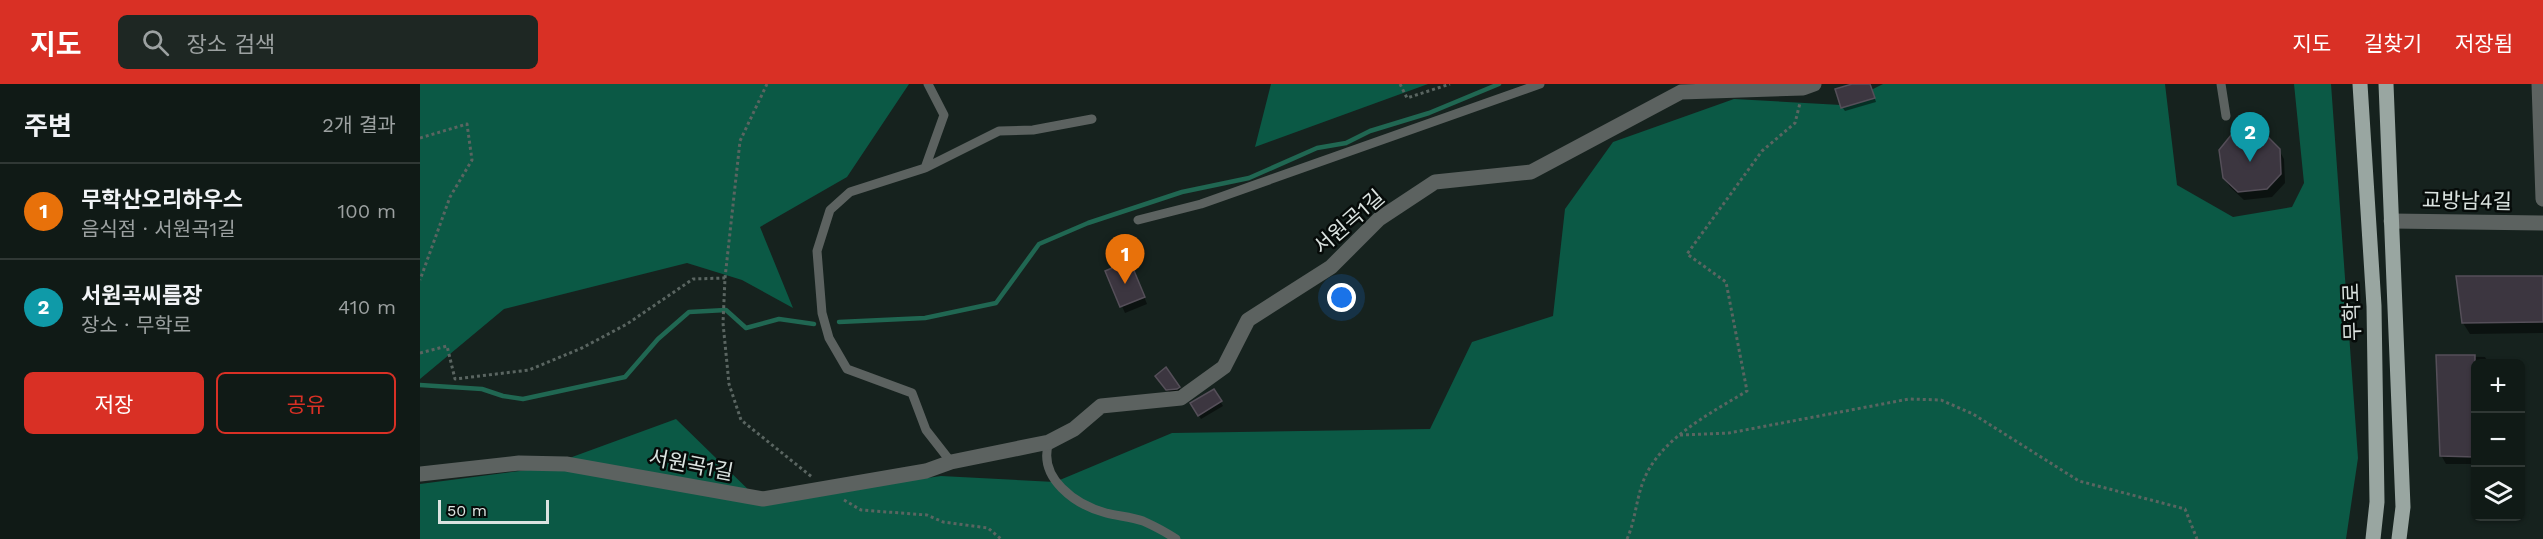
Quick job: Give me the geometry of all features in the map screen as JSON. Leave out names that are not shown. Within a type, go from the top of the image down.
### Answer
[{"type":"main road","name":"무학로","points":[[2361,84],[2374,306],[2377,502],[2373,539]]},
{"type":"main road","name":"무학로","points":[[2386,84],[2403,507],[2398,539]]},
{"type":"street","points":[[2539,84],[2543,199]]},
{"type":"street","name":"서원곡1길","points":[[420,474],[519,463],[566,464],[763,499],[926,471],[951,462],[1049,442],[1074,429],[1101,406],[1181,398],[1224,367],[1248,320],[1331,267],[1379,219],[1435,182],[1531,172],[1682,92],[1806,85]]},
{"type":"street","name":"교방남4길","points":[[2391,221],[2543,223]]},
{"type":"lane","points":[[925,168],[944,115],[928,84]]},
{"type":"lane","points":[[1138,220],[1201,204],[1540,84]]},
{"type":"lane","points":[[2221,84],[2226,116]]},
{"type":"lane","points":[[951,462],[926,430],[912,393],[847,369],[829,338],[820,298],[817,251],[830,210],[850,192],[925,168],[999,131],[1033,130],[1092,119]]},
{"type":"lane","points":[[1049,442],[1046,452],[1051,476],[1072,498],[1105,513],[1141,520],[1176,539]]},
{"type":"path","points":[[767,84],[740,141],[725,278],[723,323],[729,384],[741,420],[826,489],[861,510],[927,515],[943,522],[988,528],[1000,539]]},
{"type":"path","points":[[1401,84],[1407,98],[1449,84]]},
{"type":"path","points":[[1627,539],[1645,478],[1655,459],[1680,435],[1747,391],[1726,282],[1687,254],[1762,151],[1795,123],[1806,85]]},
{"type":"path","points":[[420,138],[467,124],[472,160],[450,197],[420,280]]},
{"type":"path","points":[[420,353],[447,346],[455,379],[529,370],[582,348],[627,324],[693,279],[725,278]]},
{"type":"path","points":[[1680,435],[1729,433],[1909,399],[1941,400],[1973,414],[2079,481],[2185,509],[2197,539]]},
{"type":"green space","points":[[420,84],[909,84],[847,177],[760,227],[793,308],[742,280],[687,263],[504,309],[420,379]]},
{"type":"green space","points":[[1271,84],[1428,84],[1255,147]]},
{"type":"green space","points":[[1883,84],[2165,84],[2177,185],[2233,217],[2292,207],[2304,183],[2294,84],[2331,84],[2358,458],[2346,539],[420,539],[420,484],[542,468],[676,419],[761,502],[941,476],[1055,482],[1172,433],[1430,429],[1472,342],[1553,316],[1565,209],[1613,142],[1734,99],[1841,105]]},
{"type":"building","points":[[1852,84],[1870,84],[1875,98],[1841,108],[1835,89]]},
{"type":"building","points":[[2259,128],[2280,149],[2281,174],[2267,189],[2238,192],[2223,178],[2219,150],[2236,129]]},
{"type":"building","points":[[1122,264],[1126,268],[1132,266],[1145,297],[1120,307],[1105,271]]},
{"type":"building","points":[[2456,276],[2543,276],[2543,322],[2462,323]]},
{"type":"building","points":[[2436,355],[2475,355],[2475,359],[2471,359],[2471,457],[2440,456]]},
{"type":"building","points":[[1166,367],[1180,387],[1177,389],[1166,390],[1155,376]]},
{"type":"building","points":[[1214,389],[1222,401],[1198,416],[1190,403]]},
{"type":"waterway","points":[[839,322],[925,318],[996,303],[1039,244],[1088,223],[1182,192],[1249,178],[1317,148],[1346,143],[1370,131],[1429,113],[1499,84]]},
{"type":"waterway","points":[[420,385],[482,389],[503,396],[523,399],[625,377],[658,339],[689,312],[726,310],[746,328],[779,319],[814,324]]},
{"type":"place","name":"서원곡씨름장","points":[[2250,162]]},
{"type":"place","name":"무학산오리하우스","points":[[1125,284]]}]
